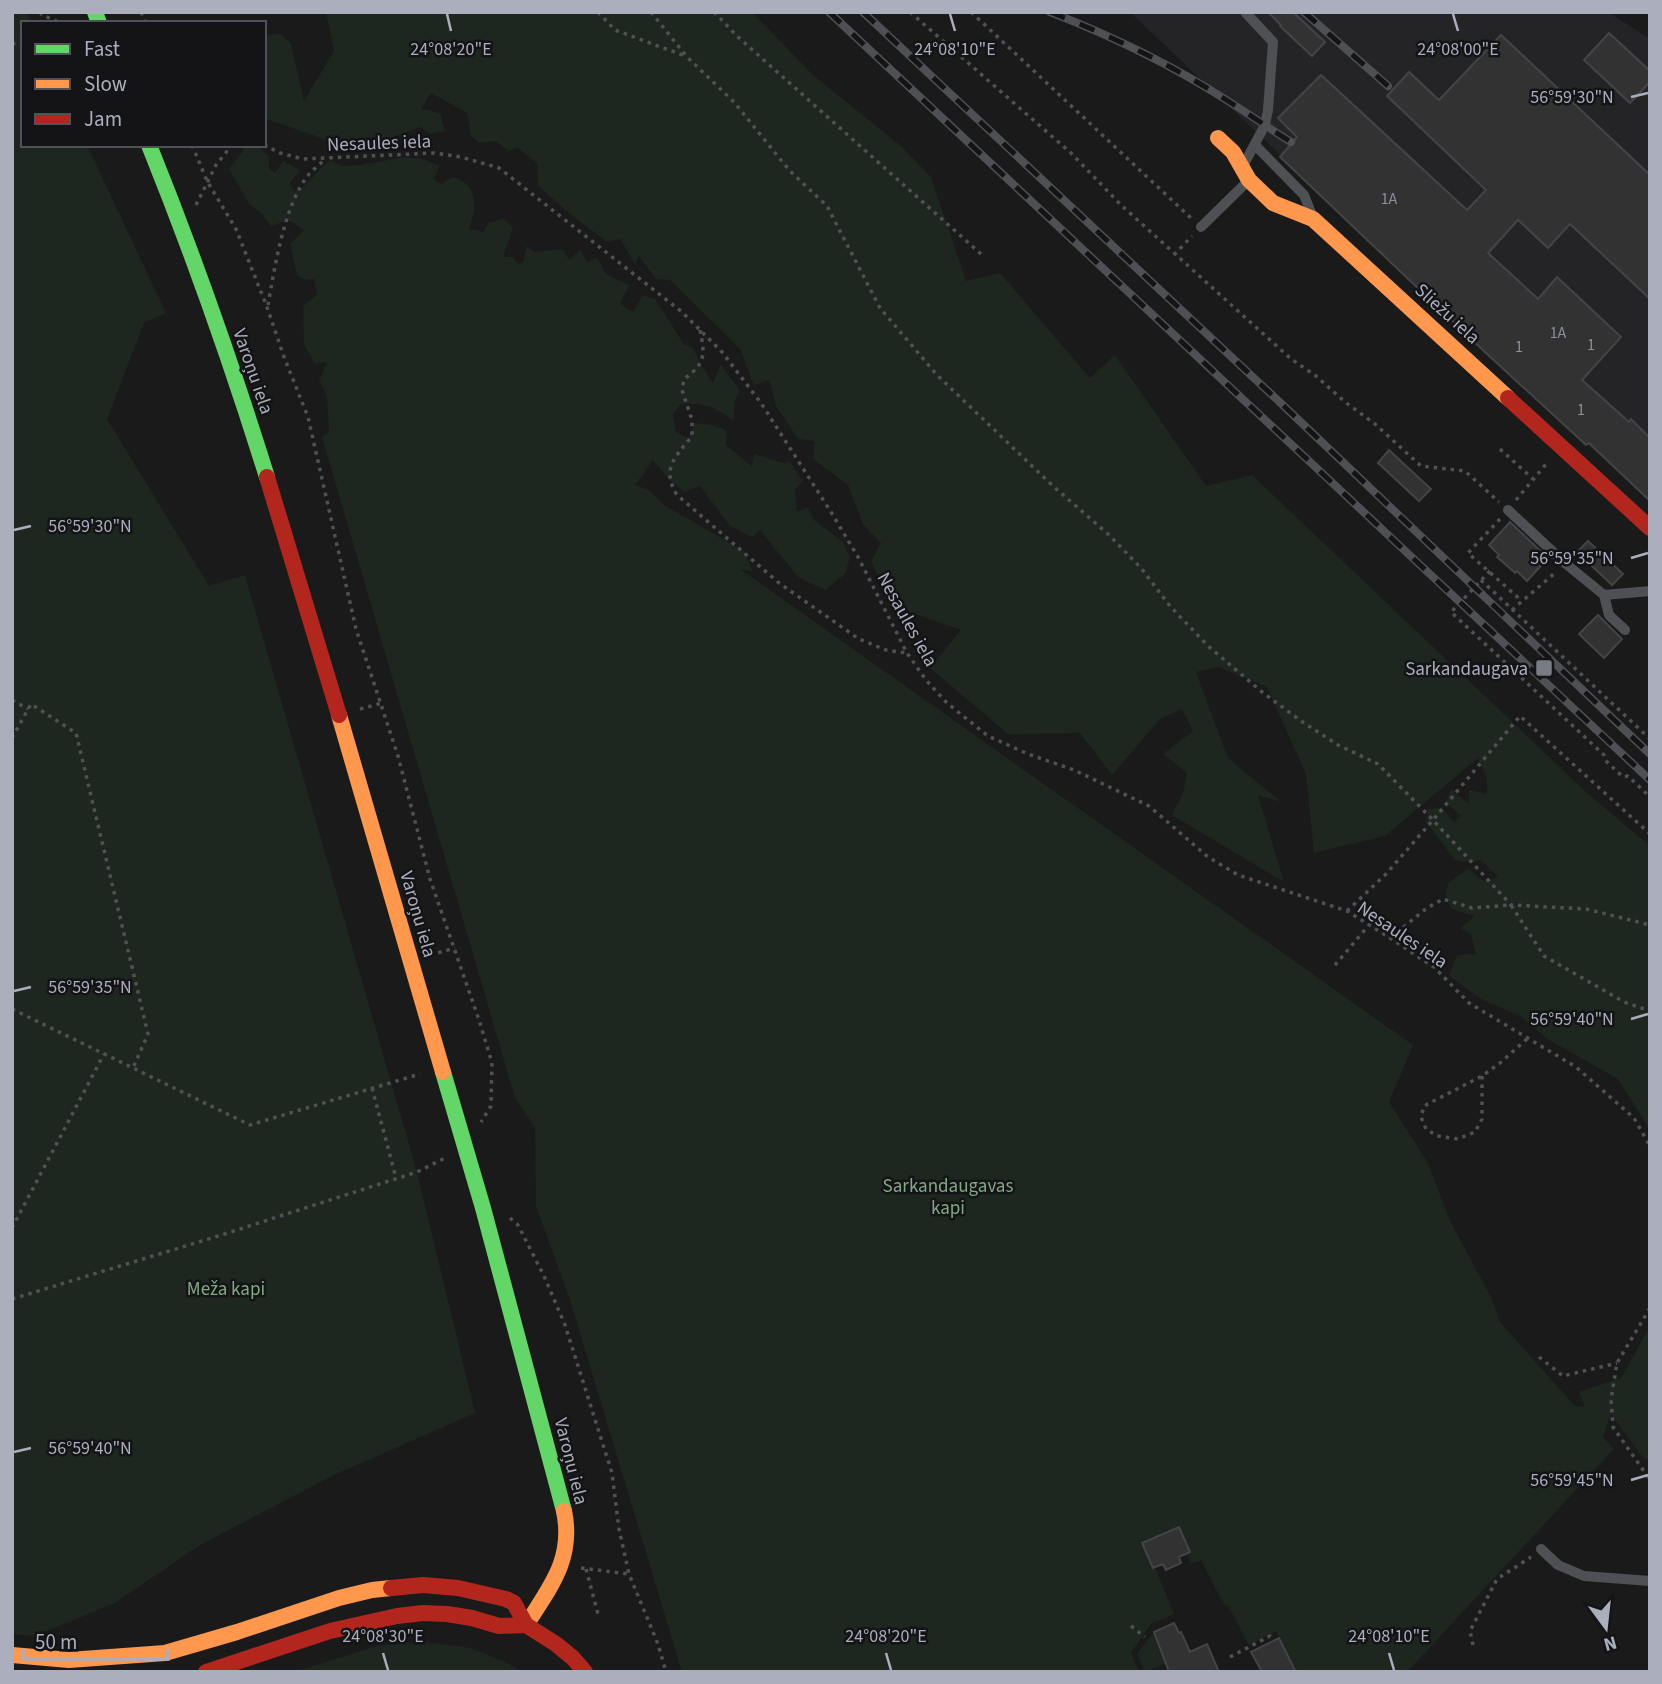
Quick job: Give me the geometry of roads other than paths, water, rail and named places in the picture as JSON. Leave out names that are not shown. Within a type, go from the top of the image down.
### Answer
[{"type":"street","name":"Sliežu iela","points":[[1218,138],[1233,152],[1246,174],[1273,204],[1298,211],[1313,219],[1650,528]]},
{"type":"street","name":"Varoņu iela","points":[[150,147],[184,232],[246,409],[339,714],[483,1208],[562,1501],[567,1540],[562,1563],[526,1625]]},
{"type":"street","points":[[12,1655],[69,1660],[165,1653],[338,1598],[372,1590],[423,1585],[494,1595],[514,1603],[526,1625],[556,1644],[585,1672]]},
{"type":"street","points":[[206,1672],[330,1631],[397,1616],[447,1614],[499,1626],[526,1625]]},
{"type":"lane","points":[[1201,227],[1246,174],[1265,125],[1273,42],[1245,12]]},
{"type":"lane","points":[[1255,145],[1304,195],[1313,219]]},
{"type":"lane","points":[[1508,510],[1604,595],[1609,615],[1625,630]]},
{"type":"lane","points":[[1604,595],[1650,591]]},
{"type":"lane","points":[[1541,1549],[1558,1565],[1584,1576],[1650,1581]]},
{"type":"railway","points":[[829,12],[1650,780]]},
{"type":"railway","points":[[863,12],[1650,754]]},
{"type":"railway","points":[[1050,12],[1163,63],[1291,142]]},
{"type":"railway","points":[[1304,12],[1388,86]]},
{"type":"place","name":"Sarkandaugava","points":[[1544,668]]},
{"type":"park label","name":"Sarkandaugavas kapi","points":[[948,1196]]},
{"type":"park label","name":"Meža kapi","points":[[226,1288]]}]
